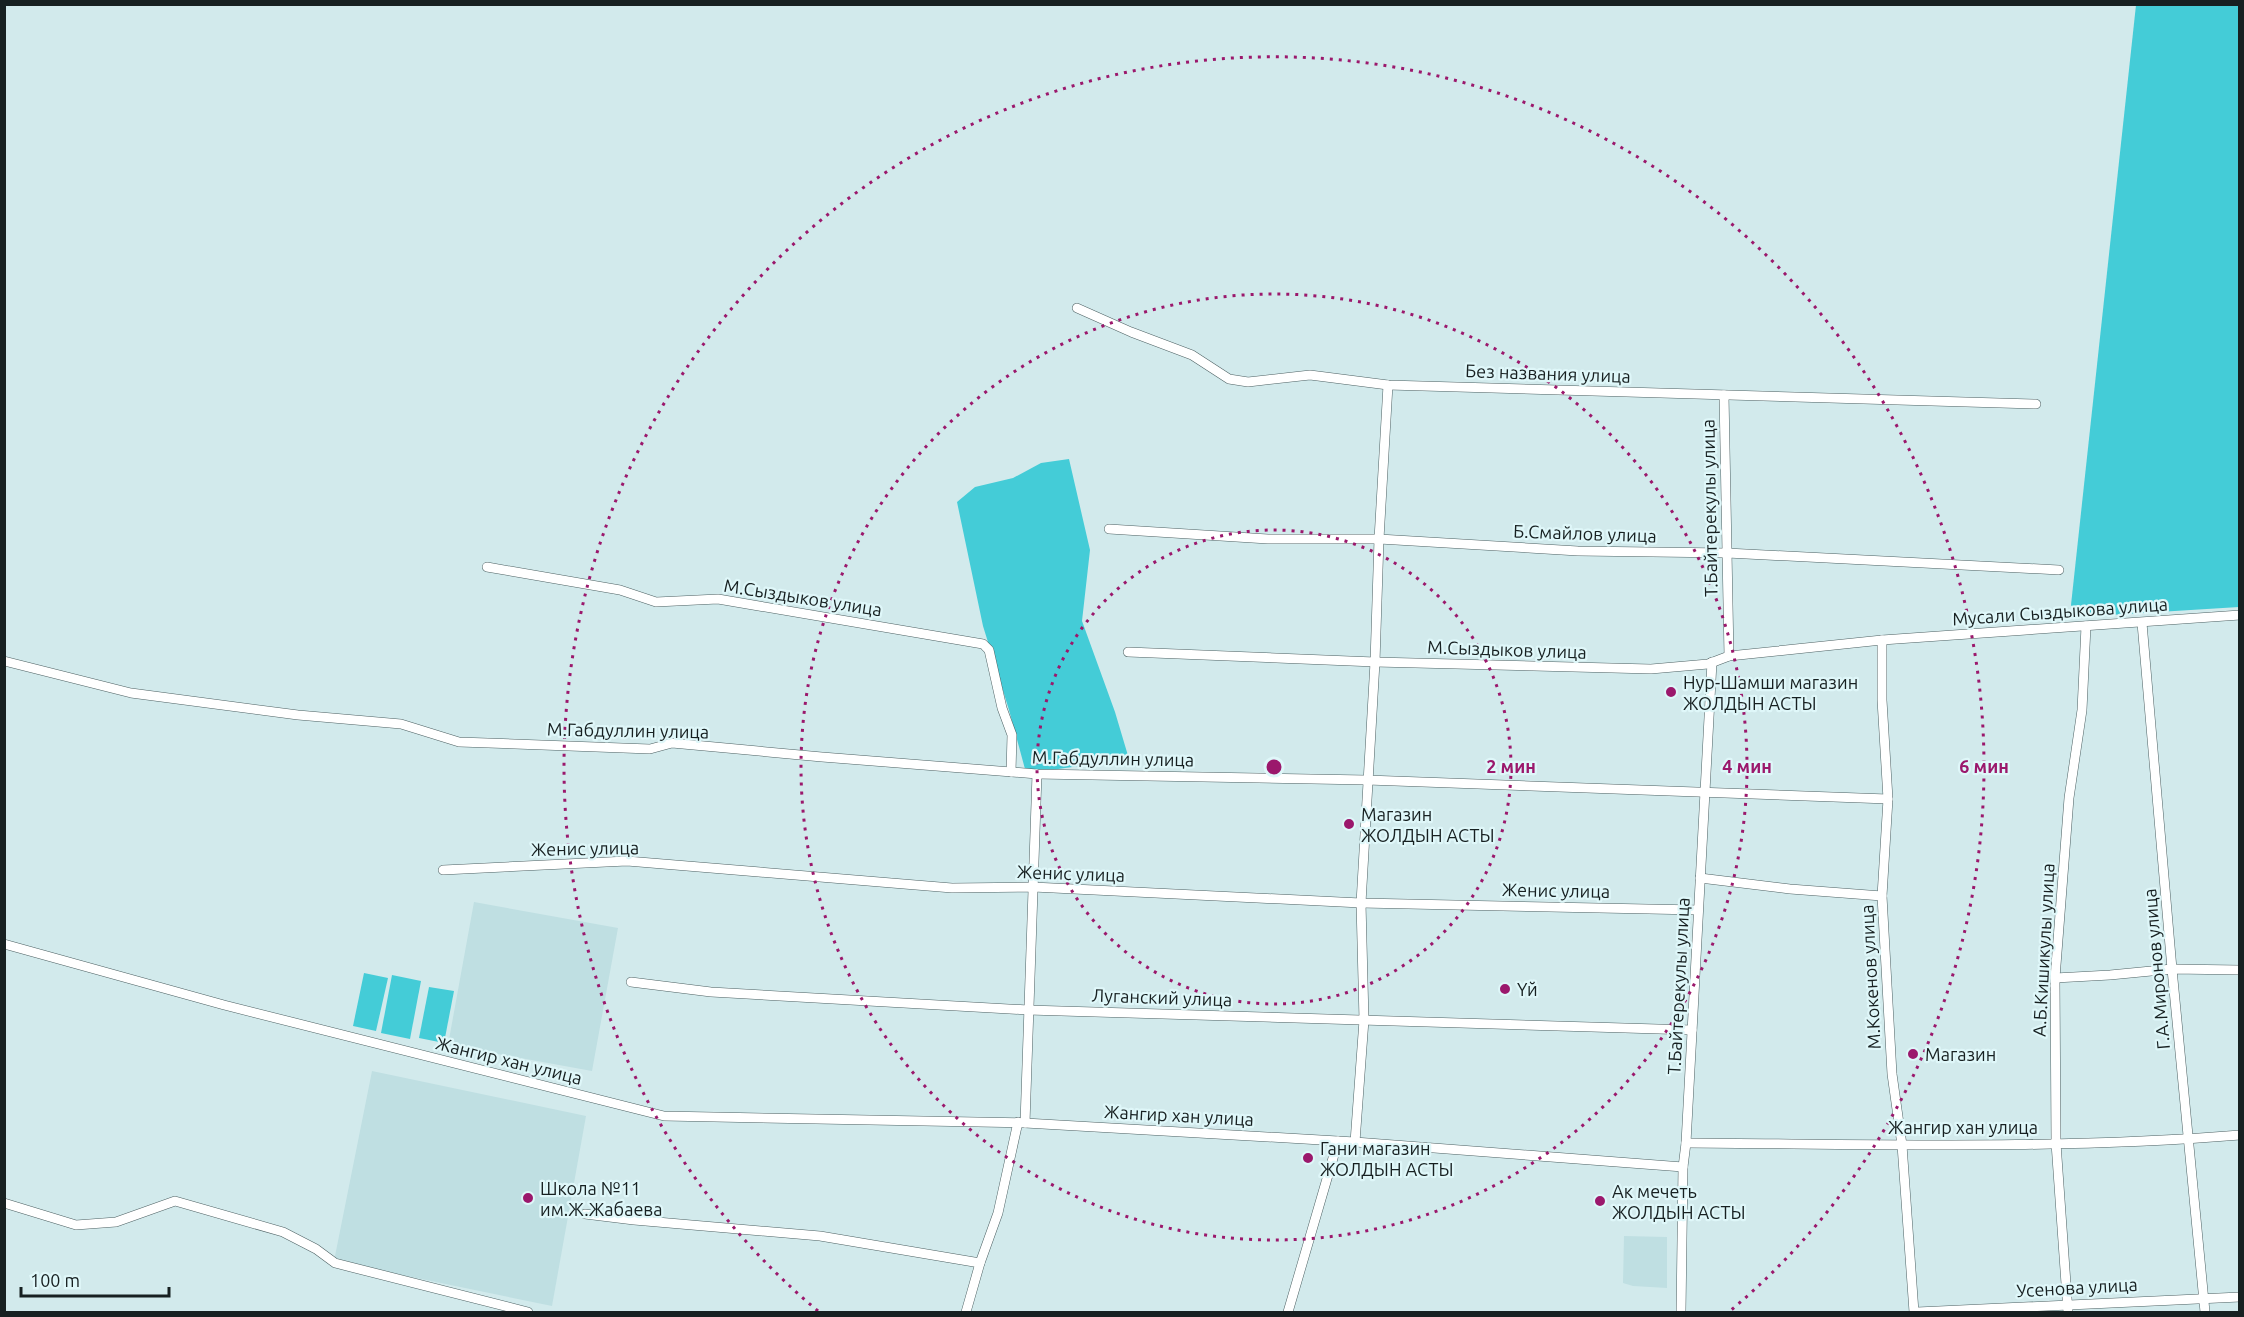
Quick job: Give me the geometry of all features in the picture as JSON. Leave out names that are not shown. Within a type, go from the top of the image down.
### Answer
[{"type":"street","name":"Без названия улица","points":[[1077,308],[1191,355],[1229,379],[1248,382],[1310,375],[1388,385],[2036,404]]},
{"type":"street","points":[[1355,1142],[1364,1020],[1361,903],[1388,385]]},
{"type":"street","name":"Т.Байтерекулы улица","points":[[1724,394],[1729,656]]},
{"type":"street","name":"Б.Смайлов улица","points":[[1109,529],[1268,539],[1379,538],[1578,551],[1727,553],[2059,570]]},
{"type":"street","name":"М.Сыздыков улица","points":[[487,567],[620,590],[656,602],[718,599],[983,644],[989,651],[1002,708],[1012,735],[1011,772]]},
{"type":"street","name":"Мусали Сыздыкова улица","points":[[1882,639],[2240,615]]},
{"type":"street","name":"Г.А.Миронов улица","points":[[2142,623],[2205,1312]]},
{"type":"street","name":"А.Б.Кишикулы улица","points":[[2068,1308],[2056,1143],[2055,978],[2069,798],[2082,710],[2085,626]]},
{"type":"street","name":"М.Сыздыков улица","points":[[1128,652],[1375,662],[1651,669],[1712,662],[1729,656],[1882,639]]},
{"type":"street","name":"М.Кокенов улица","points":[[1882,639],[1882,700],[1888,799],[1882,896],[1892,1074],[1902,1145],[1916,1312]]},
{"type":"street","name":"М.Габдуллин улица","points":[[4,661],[131,693],[298,715],[401,724],[459,742],[650,749],[672,743],[1037,774],[1367,780],[1888,799]]},
{"type":"street","name":"Т.Байтерекулы улица","points":[[1681,1312],[1683,1167],[1712,662]]},
{"type":"street","points":[[966,1312],[998,1213],[1022,1122],[1037,774]]},
{"type":"street","name":"Женис улица","points":[[443,870],[627,861],[952,888],[1033,887],[1361,903],[1698,910]]},
{"type":"street","points":[[1700,878],[1790,889],[1882,896]]},
{"type":"street","name":"Жангир хан улица","points":[[4,944],[224,1005],[664,1116],[1022,1122],[1355,1142],[1683,1167]]},
{"type":"street","points":[[2055,978],[2172,969],[2240,970]]},
{"type":"street","name":"Луганский улица","points":[[631,982],[711,992],[1028,1010],[1692,1030]]},
{"type":"street","name":"Жангир хан улица","points":[[1686,1143],[1902,1145],[2056,1143],[2240,1135]]},
{"type":"street","points":[[1288,1312],[1338,1141]]},
{"type":"street","points":[[4,1203],[76,1225],[116,1222],[175,1201],[282,1232],[316,1249],[334,1263],[528,1312]]},
{"type":"street","points":[[585,1214],[820,1236],[980,1263]]},
{"type":"street","name":"Усенова улица","points":[[1916,1312],[2068,1308],[2203,1297],[2240,1297]]},
{"type":"shaded area","points":[[2136,5],[2239,5],[2239,607],[2078,617],[2071,605]]},
{"type":"shaded area","points":[[1069,459],[1090,550],[1082,621],[1115,712],[1129,759],[1044,771],[1025,769],[983,626],[957,502],[975,487],[1013,478],[1041,463]]},
{"type":"shaded area","points":[[474,902],[618,928],[592,1071],[448,1045]]},
{"type":"shaded area","points":[[364,973],[388,978],[376,1031],[353,1026]]},
{"type":"shaded area","points":[[392,975],[421,981],[410,1039],[381,1033]]},
{"type":"shaded area","points":[[429,987],[454,991],[444,1043],[419,1038]]},
{"type":"shaded area","points":[[372,1071],[586,1116],[552,1306],[334,1261]]},
{"type":"shaded area","points":[[1624,1236],[1667,1237],[1667,1288],[1633,1286],[1623,1283]]},
{"type":"place","name":"Нур-Шамши магазин ЖОЛДЫН АСТЫ","points":[[1671,692]]},
{"type":"place","name":"Магазин ЖОЛДЫН АСТЫ","points":[[1349,824]]},
{"type":"place","name":"Үй","points":[[1505,989]]},
{"type":"place","name":"Магазин","points":[[1913,1054]]},
{"type":"place","name":"Гани магазин ЖОЛДЫН АСТЫ","points":[[1308,1158]]},
{"type":"place","name":"Школа №11 им.Ж.Жабаева","points":[[528,1198]]},
{"type":"place","name":"Ак мечеть ЖОЛДЫН АСТЫ","points":[[1600,1201]]}]
